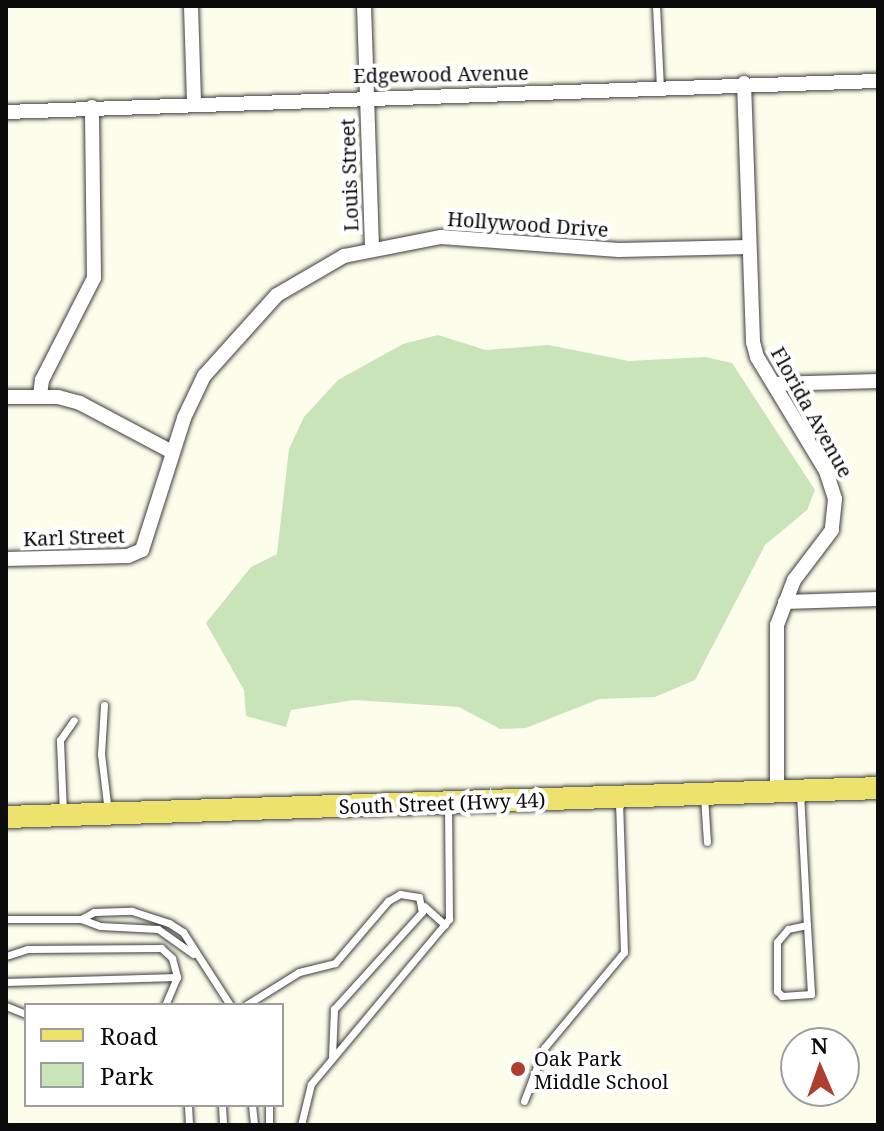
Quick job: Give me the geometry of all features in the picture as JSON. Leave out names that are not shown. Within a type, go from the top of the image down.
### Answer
[{"type":"main road","name":"South Street (Hwy 44)","points":[[6,817],[878,788]]},
{"type":"street","points":[[191,6],[194,103]]},
{"type":"street","name":"Louis Street","points":[[364,6],[372,247]]},
{"type":"street","name":"Edgewood Avenue","points":[[6,112],[367,96],[878,81]]},
{"type":"street","name":"Florida Avenue","points":[[744,83],[753,342],[774,384],[826,471],[835,499],[832,530],[802,568],[785,602],[774,643],[777,792]]},
{"type":"street","points":[[40,396],[42,380],[94,278],[92,107]]},
{"type":"street","name":"Hollywood Drive","points":[[142,550],[172,452],[204,376],[257,315],[299,278],[372,247],[415,238],[487,237],[619,250],[749,247]]},
{"type":"street","points":[[774,384],[878,381]]},
{"type":"street","points":[[6,397],[40,396],[80,403],[172,452]]},
{"type":"street","name":"Karl Street","points":[[6,559],[128,556],[142,550]]},
{"type":"street","points":[[785,602],[878,599]]},
{"type":"lane","points":[[656,6],[660,87]]},
{"type":"lane","points":[[104,705],[101,754],[108,814]]},
{"type":"lane","points":[[63,815],[60,740],[74,720]]},
{"type":"lane","points":[[800,791],[811,994],[782,996],[777,991],[777,942],[788,929],[807,925]]},
{"type":"lane","points":[[704,794],[707,842]]},
{"type":"lane","points":[[524,1101],[544,1048],[624,952],[618,797]]},
{"type":"lane","points":[[301,1125],[304,1095],[332,1057],[445,925],[452,905],[448,803]]},
{"type":"lane","points":[[249,1003],[299,972],[335,963],[388,901],[411,894],[445,925]]},
{"type":"lane","points":[[332,1057],[334,1009],[424,906]]},
{"type":"lane","points":[[81,919],[94,912],[132,911],[157,917],[183,932],[193,954],[229,1003]]},
{"type":"lane","points":[[6,919],[81,919],[100,926],[158,929],[193,954]]},
{"type":"lane","points":[[6,956],[28,949],[142,945],[161,948],[172,958],[177,977],[166,1003]]},
{"type":"lane","points":[[6,982],[177,977]]},
{"type":"green space","points":[[438,335],[486,350],[548,345],[629,361],[705,357],[732,363],[815,490],[807,510],[765,545],[695,680],[655,697],[599,699],[526,728],[500,729],[459,707],[354,700],[291,710],[286,727],[246,716],[244,690],[206,623],[251,567],[277,554],[289,449],[304,417],[338,380],[403,344]]},
{"type":"place","name":"Oak Park Middle School","points":[[518,1069]]}]
